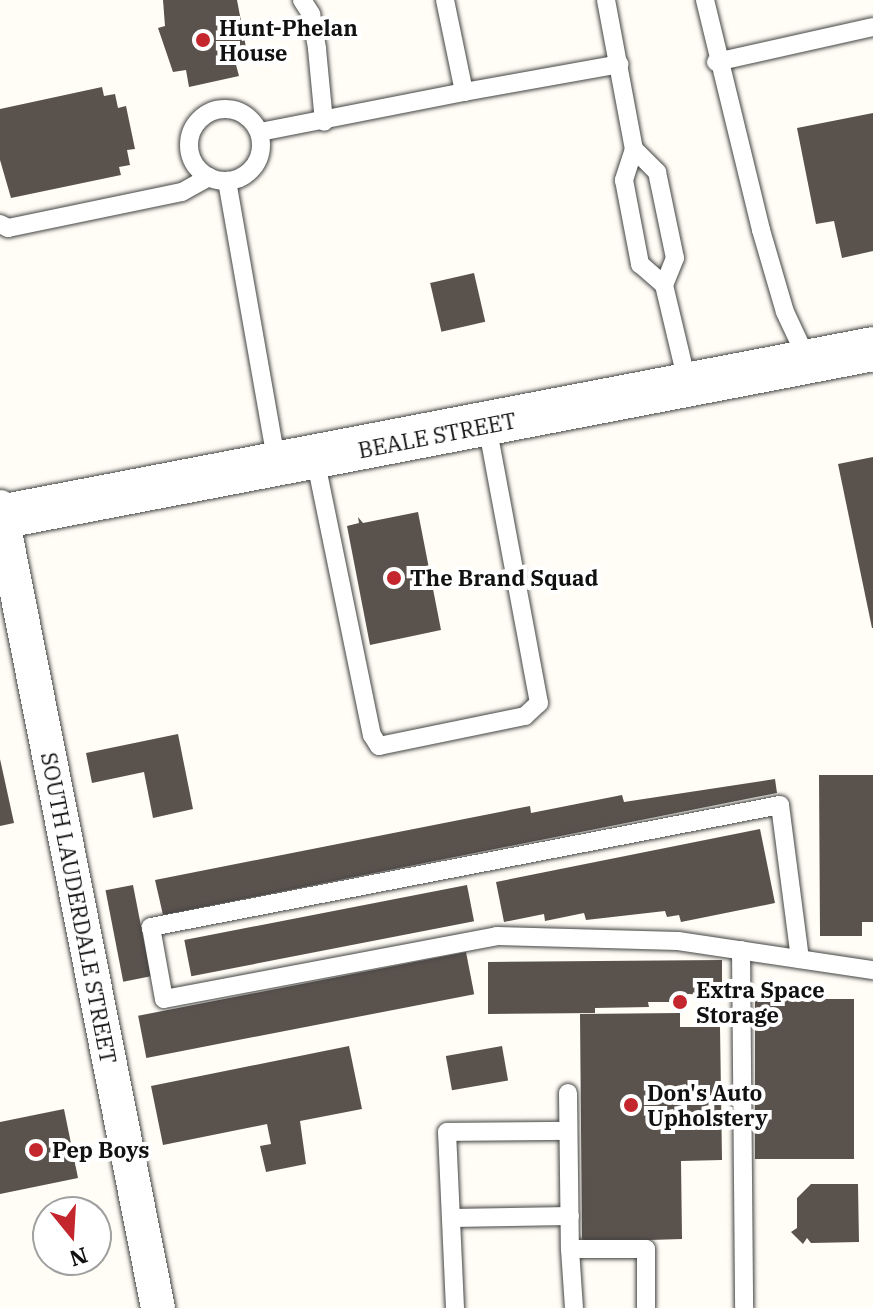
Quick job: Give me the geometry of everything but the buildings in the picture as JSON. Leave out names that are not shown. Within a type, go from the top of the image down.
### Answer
[{"type":"street","name":"BEALE STREET","points":[[1,514],[296,462],[873,349]]},
{"type":"street","name":"SOUTH LAUDERDALE STREET","points":[[1,514],[158,1308]]},
{"type":"lane","points":[[302,0],[315,37],[324,122]]},
{"type":"lane","points":[[445,0],[464,92]]},
{"type":"lane","points":[[606,0],[634,149],[624,180],[640,264],[664,285],[688,386]]},
{"type":"lane","points":[[705,0],[716,62],[785,312],[808,361]]},
{"type":"lane","points":[[716,62],[873,27]]},
{"type":"lane","points":[[260,132],[620,64]]},
{"type":"lane","points":[[260,132],[238,110],[204,115],[189,145],[197,167],[218,179],[372,735],[379,746],[525,716],[539,703],[487,425]]},
{"type":"lane","points":[[0,224],[8,228],[182,192],[250,172],[257,161],[260,132]]},
{"type":"lane","points":[[634,149],[657,172],[675,258],[664,285]]},
{"type":"lane","points":[[631,220],[665,213]]},
{"type":"lane","points":[[800,959],[780,805],[151,927],[164,999],[497,936],[678,941],[873,970]]},
{"type":"lane","points":[[741,950],[744,1308]]},
{"type":"lane","points":[[568,1093],[574,1308]]},
{"type":"lane","points":[[455,1308],[447,1132],[568,1131]]},
{"type":"lane","points":[[451,1218],[570,1216]]},
{"type":"lane","points":[[570,1249],[646,1249],[646,1308]]},
{"type":"place","name":"Hunt-Phelan House","points":[[203,40]]},
{"type":"place","name":"The Brand Squad","points":[[394,578]]},
{"type":"place","name":"Extra Space Storage","points":[[680,1002]]},
{"type":"place","name":"Don's Auto Upholstery","points":[[631,1105]]},
{"type":"place","name":"Pep Boys","points":[[36,1150]]}]
